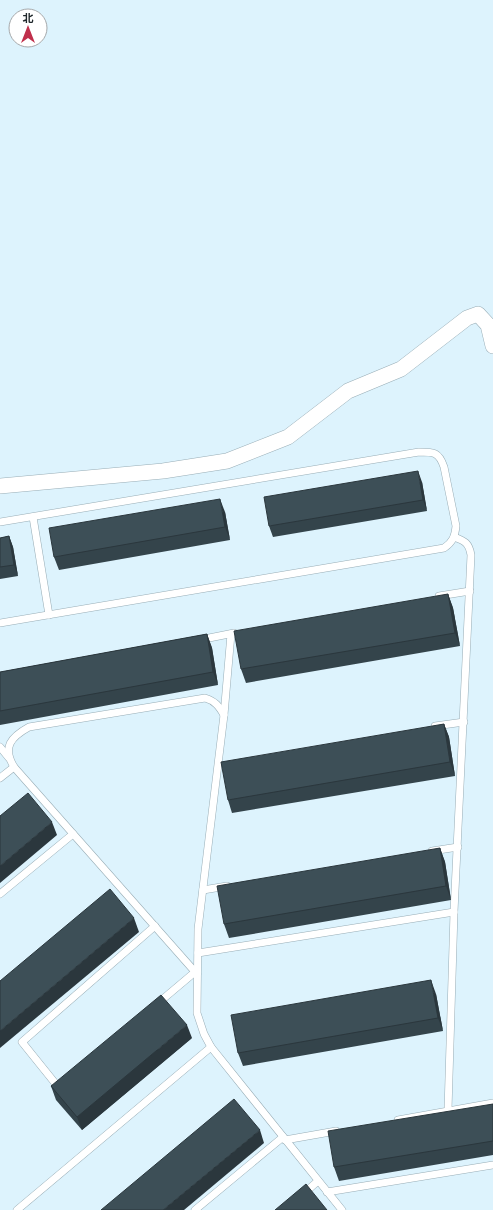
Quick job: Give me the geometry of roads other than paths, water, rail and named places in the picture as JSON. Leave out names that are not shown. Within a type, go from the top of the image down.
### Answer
[{"type":"street","points":[[0,486],[163,471],[227,461],[288,437],[348,391],[401,369],[467,318],[478,314],[488,325],[493,346]]},
{"type":"lane","points":[[0,522],[419,452],[432,452],[438,455],[442,460],[456,526],[451,543],[444,548],[0,623]]},
{"type":"lane","points":[[33,517],[49,615]]},
{"type":"lane","points":[[448,1110],[454,912],[471,555],[470,548],[463,541],[454,537]]},
{"type":"lane","points":[[431,598],[470,591]]},
{"type":"lane","points":[[192,641],[239,633]]},
{"type":"lane","points":[[231,634],[224,715],[222,763],[198,929],[196,973],[197,1013],[204,1034],[211,1048],[342,1210]]},
{"type":"lane","points":[[9,758],[8,752],[11,742],[18,734],[29,728],[205,698],[213,701],[220,707],[224,715]]},
{"type":"lane","points":[[425,728],[464,722]]},
{"type":"lane","points":[[0,748],[9,758],[32,794],[73,834],[196,973]]},
{"type":"lane","points":[[0,778],[14,767]]},
{"type":"lane","points":[[0,894],[73,834]]},
{"type":"lane","points":[[427,852],[458,847]]},
{"type":"lane","points":[[203,890],[234,885]]},
{"type":"lane","points":[[114,892],[120,887]]},
{"type":"lane","points":[[198,953],[454,912]]},
{"type":"lane","points":[[65,1082],[59,1088],[22,1042],[155,926]]},
{"type":"lane","points":[[154,1007],[196,973]]},
{"type":"lane","points":[[17,1210],[211,1048]]},
{"type":"lane","points":[[394,1120],[493,1103]]},
{"type":"lane","points":[[195,1210],[284,1138],[340,1130]]},
{"type":"lane","points":[[327,1192],[493,1165]]},
{"type":"lane","points":[[295,1200],[318,1181]]}]
